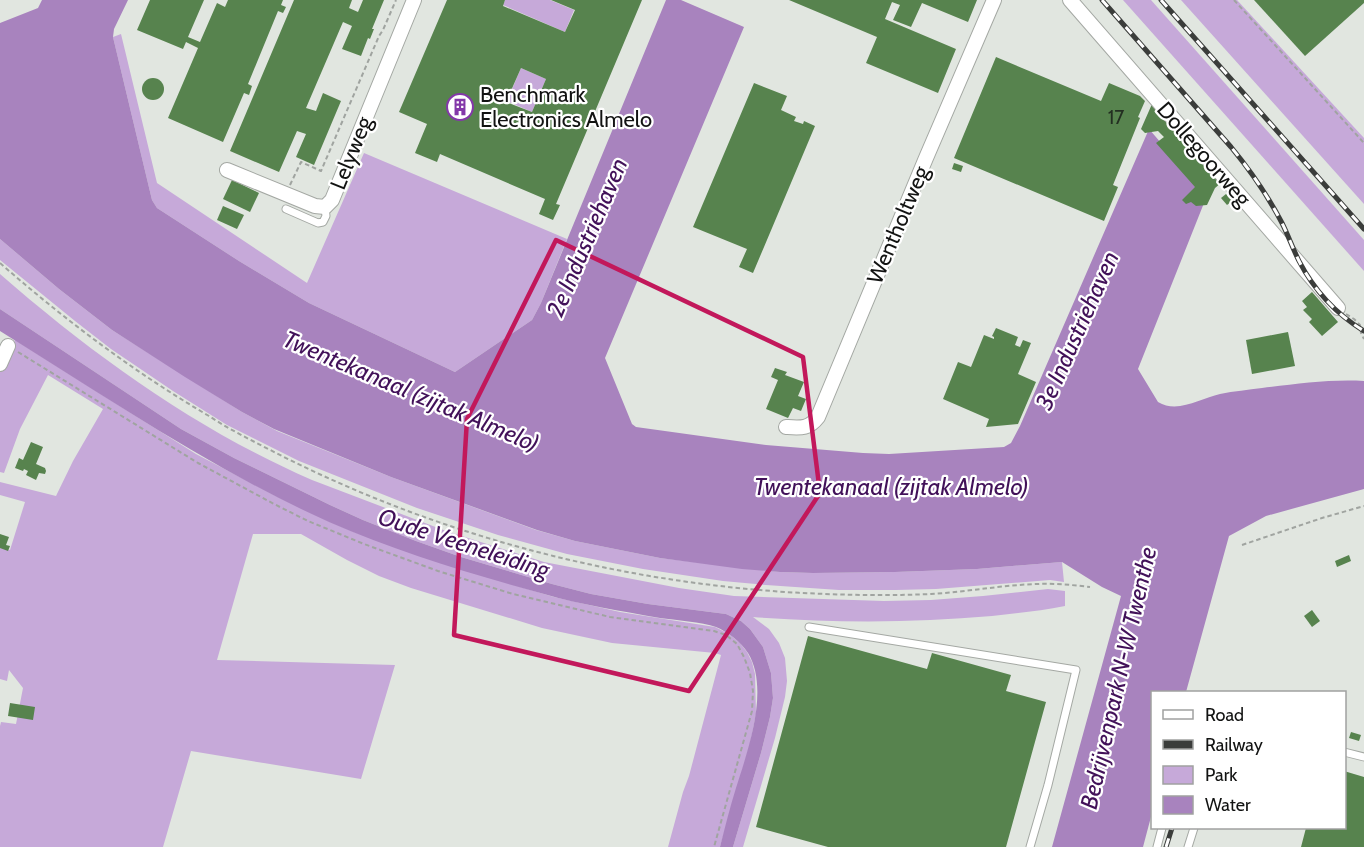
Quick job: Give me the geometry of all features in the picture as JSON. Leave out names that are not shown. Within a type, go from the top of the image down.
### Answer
[{"type":"street","name":"Lelyweg","points":[[227,170],[315,206],[325,207],[332,200],[414,0]]},
{"type":"street","name":"Wentholtweg","points":[[786,427],[801,428],[813,424],[818,417],[994,0]]},
{"type":"street","name":"Dollegoorweg","points":[[1070,0],[1338,308]]},
{"type":"street","points":[[0,364],[8,346]]},
{"type":"lane","points":[[286,209],[318,223],[323,222],[326,216],[325,207]]},
{"type":"lane","points":[[809,627],[1076,670],[1048,785],[1029,847]]},
{"type":"lane","points":[[1346,752],[1364,757]]},
{"type":"lane","points":[[1156,847],[1162,829]]},
{"type":"lane","points":[[1188,847],[1194,829]]},
{"type":"path","points":[[286,194],[301,162],[321,171],[396,0]]},
{"type":"path","points":[[1234,0],[1364,143]]},
{"type":"path","points":[[0,263],[62,315],[128,364],[238,433],[342,484],[438,522],[545,555],[695,583],[813,593],[932,594],[1036,584],[1090,587]]},
{"type":"path","points":[[1338,308],[1358,322],[1364,339]]},
{"type":"path","points":[[8,346],[198,463],[299,517],[364,544],[438,571],[513,594],[610,617],[714,631],[726,635],[736,644],[750,673],[753,691],[752,711],[714,847]]},
{"type":"path","points":[[1242,545],[1364,506]]},
{"type":"highlighted area","points":[[556,240],[803,357],[820,493],[689,691],[454,635],[467,419]]},
{"type":"green space","points":[[505,0],[550,0],[574,10],[565,32],[503,5]]},
{"type":"green space","points":[[1123,0],[1151,0],[1364,240],[1364,271]]},
{"type":"green space","points":[[1181,0],[1237,0],[1364,138],[1364,204]]},
{"type":"green space","points":[[121,34],[157,183],[307,283],[364,153],[567,239],[532,320],[455,372],[309,303],[157,208],[152,200],[113,37]]},
{"type":"green space","points":[[521,68],[546,79],[532,112],[507,101]]},
{"type":"green space","points":[[0,239],[112,330],[242,412],[277,431],[391,477],[536,530],[575,541],[660,558],[780,572],[895,572],[977,569],[1062,562],[1064,582],[1050,580],[896,590],[839,590],[766,585],[643,569],[567,554],[498,535],[417,508],[299,461],[227,425],[111,349],[0,260]]},
{"type":"green space","points":[[0,274],[72,334],[148,389],[269,460],[312,480],[446,531],[544,562],[679,588],[734,596],[884,601],[931,600],[1048,589],[1065,591],[1065,606],[992,616],[933,620],[843,621],[753,617],[769,629],[779,643],[785,658],[787,681],[775,738],[743,847],[733,847],[761,753],[773,698],[771,673],[763,647],[741,621],[726,614],[648,604],[591,594],[552,584],[416,541],[330,505],[181,429],[0,309]]},
{"type":"green space","points":[[15,340],[196,454],[276,496],[354,532],[441,563],[554,597],[620,612],[715,627],[729,634],[740,643],[752,662],[755,674],[756,714],[750,744],[720,847],[668,847],[721,655],[612,643],[542,628],[379,576],[301,534],[253,534],[217,660],[395,665],[361,779],[191,751],[163,847],[0,847],[0,726],[1,722],[16,724],[23,688],[9,670],[7,681],[0,679],[0,547],[10,550],[25,502],[0,495],[0,482],[56,496],[103,409],[48,375],[20,429],[4,473],[0,472],[0,370]]},
{"type":"water","points":[[42,0],[128,0],[114,29],[113,37],[152,200],[157,208],[309,303],[455,372],[532,320],[666,0],[681,0],[744,27],[605,358],[632,424],[636,427],[766,445],[889,454],[1004,447],[1011,443],[1149,129],[1205,194],[1204,203],[1138,369],[1158,402],[1173,406],[1181,406],[1236,391],[1313,382],[1364,381],[1364,489],[1266,516],[1229,536],[1186,691],[1151,691],[1151,817],[1143,847],[1052,847],[1121,596],[1062,562],[977,569],[895,572],[780,572],[660,558],[575,541],[537,530],[391,477],[274,429],[242,412],[112,330],[0,239],[0,23],[38,8]]},
{"type":"water","points":[[0,309],[181,429],[234,458],[363,520],[461,557],[552,584],[591,594],[648,604],[726,614],[741,621],[763,647],[771,673],[773,698],[761,753],[733,847],[720,847],[751,738],[757,702],[757,684],[748,653],[730,635],[710,625],[602,608],[558,598],[408,553],[329,522],[286,502],[202,456],[0,331]]},
{"type":"building","points":[[150,0],[204,0],[188,37],[200,42],[217,3],[225,7],[228,0],[283,0],[281,5],[286,7],[283,13],[278,11],[248,84],[252,86],[249,95],[244,93],[223,142],[168,118],[198,48],[186,42],[183,49],[137,30]]},
{"type":"building","points":[[294,0],[352,0],[349,8],[358,12],[363,0],[384,0],[370,39],[368,38],[361,56],[342,49],[352,26],[343,22],[306,108],[316,111],[323,93],[341,101],[314,165],[296,157],[306,134],[297,131],[279,172],[230,151]]},
{"type":"building","name":"Benchmark Electronics Almelo","points":[[447,0],[505,0],[503,6],[565,32],[575,10],[551,0],[642,0],[556,204],[560,205],[553,220],[539,214],[545,199],[440,154],[437,162],[415,153],[427,124],[399,112]],"holes":[[[521,68],[546,79],[532,112],[506,102]]]},
{"type":"building","points":[[789,0],[977,0],[968,22],[922,3],[911,27],[893,20],[900,5],[892,2],[885,19],[956,49],[938,93],[866,63],[877,37]]},
{"type":"building","points":[[1254,0],[1364,0],[1364,3],[1305,56]]},
{"type":"building","points":[[996,57],[1101,101],[1109,83],[1140,96],[1145,101],[1113,185],[1118,187],[1104,221],[954,158]]},
{"type":"building","points":[[153,78],[161,81],[164,89],[161,97],[153,100],[145,97],[142,89],[145,81]]},
{"type":"building","points":[[754,83],[787,96],[781,110],[796,117],[794,121],[803,124],[804,121],[815,126],[753,273],[739,267],[747,249],[693,227]]},
{"type":"building","points":[[1152,104],[1221,183],[1215,188],[1207,205],[1196,206],[1191,202],[1186,204],[1182,200],[1195,187],[1156,143],[1164,137],[1158,131],[1145,133],[1141,129]]},
{"type":"building","points":[[954,163],[963,166],[961,172],[952,169]]},
{"type":"building","points":[[232,180],[259,193],[250,212],[223,199]]},
{"type":"building","points":[[1226,194],[1232,201],[1227,205],[1221,198]]},
{"type":"building","points":[[223,206],[244,215],[237,229],[217,220]]},
{"type":"building","points":[[1312,292],[1338,322],[1322,336],[1309,322],[1312,319],[1303,310],[1307,307],[1302,301]]},
{"type":"building","points":[[996,328],[1018,337],[1015,345],[1020,347],[1023,340],[1031,343],[1018,374],[1036,382],[1018,424],[986,427],[989,419],[943,399],[958,362],[971,367],[984,335],[994,339],[992,336]]},
{"type":"building","points":[[1288,332],[1295,366],[1252,374],[1246,340]]},
{"type":"building","points":[[775,368],[787,372],[785,375],[804,382],[798,396],[806,399],[801,411],[793,408],[788,418],[766,409],[778,380],[771,377]]},
{"type":"building","points":[[31,442],[43,447],[36,464],[45,468],[46,471],[45,474],[39,473],[36,480],[26,475],[28,471],[15,468],[19,458],[23,460]]},
{"type":"building","points":[[0,534],[9,537],[6,545],[10,546],[8,551],[0,548]]},
{"type":"building","points":[[1349,555],[1351,561],[1337,567],[1335,561]]},
{"type":"building","points":[[1312,610],[1320,621],[1312,627],[1304,616]]},
{"type":"building","points":[[808,636],[927,669],[932,653],[1011,675],[1006,691],[1046,702],[1006,847],[828,847],[756,827]]},
{"type":"building","points":[[10,703],[35,707],[33,720],[8,716]]},
{"type":"building","points":[[1351,732],[1361,735],[1359,741],[1349,738]]},
{"type":"building","points":[[1346,772],[1364,777],[1364,847],[1301,847],[1306,829],[1346,829]]},
{"type":"railway","points":[[1102,0],[1245,165],[1271,203],[1299,261],[1319,291],[1335,309],[1364,331]]},
{"type":"railway","points":[[1161,0],[1364,229]]},
{"type":"railway","points":[[1166,847],[1172,829]]},
{"type":"place","name":"Benchmark Electronics Almelo","points":[[460,107]]},
{"type":"water label","name":"2e Industriehaven","points":[[587,237]]},
{"type":"water label","name":"3e Industriehaven","points":[[1077,330]]},
{"type":"water label","name":"Twentekanaal (zijtak Almelo)","points":[[411,391]]},
{"type":"water label","name":"Twentekanaal (zijtak Almelo)","points":[[891,486]]},
{"type":"water label","name":"Oude Veeneleiding","points":[[464,543]]},
{"type":"water label","name":"Bedrijvenpark N-W Twenthe","points":[[1118,678]]}]
